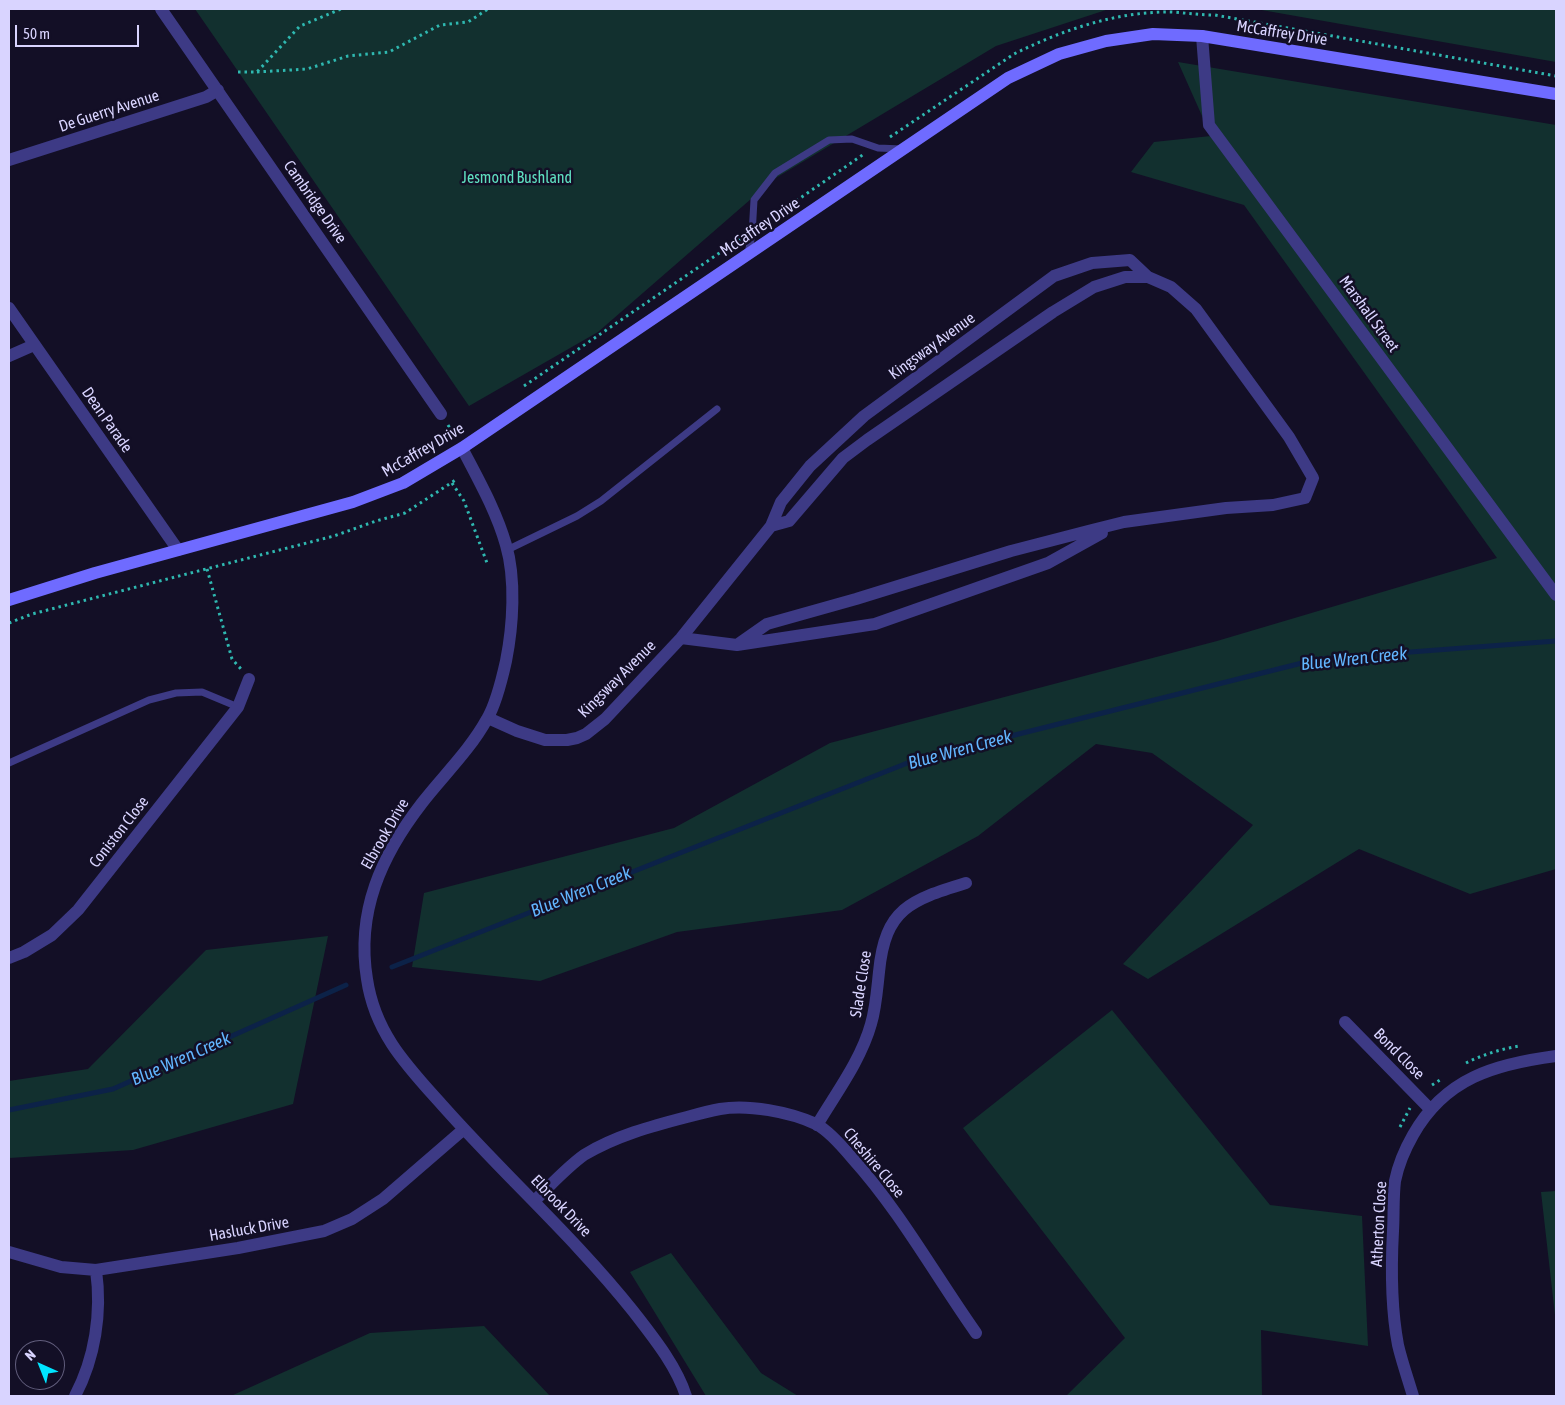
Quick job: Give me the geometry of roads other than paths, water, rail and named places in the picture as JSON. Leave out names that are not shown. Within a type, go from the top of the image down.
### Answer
[{"type":"main road","name":"McCaffrey Drive","points":[[9,600],[95,573],[353,502],[403,483],[462,448],[1008,78],[1059,54],[1106,41],[1152,34],[1202,36],[1556,94]]},
{"type":"street","name":"Cambridge Drive","points":[[161,9],[441,414]]},
{"type":"street","name":"Marshall Street","points":[[1202,36],[1209,125],[1556,595]]},
{"type":"street","name":"De Guerry Avenue","points":[[9,160],[206,97],[218,90]]},
{"type":"street","name":"Kingsway Avenue","points":[[488,718],[517,731],[545,740],[577,738],[586,734],[605,719],[680,638],[771,526],[781,502],[810,466],[864,416],[1054,276],[1092,263],[1130,260],[1148,277],[1171,288],[1196,309],[1289,437],[1313,478],[1305,498],[1273,504],[1226,508],[1124,522],[1011,551],[856,599],[767,624],[737,644]]},
{"type":"street","name":"Kingsway Avenue","points":[[771,526],[788,521],[842,458],[1053,312],[1094,287],[1124,277],[1148,277]]},
{"type":"street","name":"Dean Parade","points":[[9,308],[178,550]]},
{"type":"street","points":[[9,356],[34,344]]},
{"type":"street","name":"Elbrook Drive","points":[[462,448],[486,494],[507,550],[513,602],[510,639],[502,679],[488,718],[461,755],[420,805],[392,849],[376,882],[368,907],[364,933],[367,980],[372,1002],[379,1022],[399,1057],[464,1129],[591,1261],[660,1348],[676,1373],[686,1396]]},
{"type":"street","name":"Kingsway Avenue","points":[[680,638],[737,644],[875,624],[1048,563],[1124,522]]},
{"type":"street","name":"Coniston Close","points":[[9,958],[24,952],[52,935],[78,910],[238,706],[249,679]]},
{"type":"street","name":"Slade Close","points":[[817,1125],[857,1058],[871,1026],[877,998],[879,970],[885,938],[892,923],[903,910],[916,901],[929,894],[966,882]]},
{"type":"street","name":"Bond Close","points":[[1345,1022],[1430,1109]]},
{"type":"street","name":"Atherton Close","points":[[1412,1396],[1398,1345],[1392,1253],[1395,1180],[1409,1143],[1430,1109],[1457,1087],[1473,1077],[1492,1068],[1523,1060],[1556,1056]]},
{"type":"street","name":"Cheshire Close","points":[[534,1201],[583,1156],[625,1136],[657,1125],[721,1108],[775,1111],[797,1117],[817,1125],[841,1146],[862,1170],[901,1221],[976,1333]]},
{"type":"street","name":"Hasluck Drive","points":[[9,1252],[62,1267],[96,1270],[238,1248],[324,1231],[352,1219],[384,1199],[464,1129]]},
{"type":"street","points":[[75,1396],[92,1358],[97,1319],[98,1282],[96,1270]]},
{"type":"lane","points":[[748,255],[754,200],[776,173],[829,140],[852,139],[875,146],[904,149]]},
{"type":"lane","points":[[507,550],[577,516],[601,501],[717,409]]},
{"type":"lane","points":[[9,764],[149,700],[176,692],[202,692],[238,706]]},
{"type":"waterway","name":"Blue Wren Creek","points":[[392,967],[915,760],[1318,659],[1556,641]]},
{"type":"waterway","name":"Blue Wren Creek","points":[[9,1110],[113,1089],[346,985]]},
{"type":"park label","name":"Jesmond Bushland","points":[[517,178]]}]
